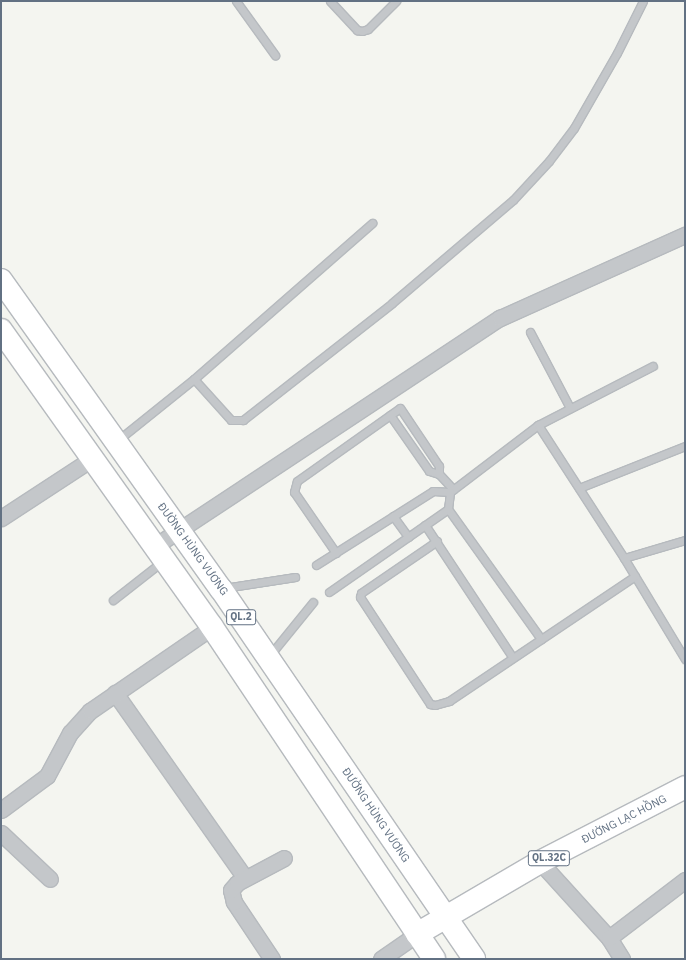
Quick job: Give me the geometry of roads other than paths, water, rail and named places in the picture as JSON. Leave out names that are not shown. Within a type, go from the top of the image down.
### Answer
[{"type":"main road","name":"ĐƯỜNG HÙNG VƯƠNG","points":[[1,280],[221,588],[474,959]]},
{"type":"main road","name":"QL.2","points":[[1,330],[212,627],[434,959]]},
{"type":"main road","name":"ĐƯỜNG LẠC HỒNG","points":[[416,934],[540,862],[685,787]]},
{"type":"street","points":[[160,553],[179,530],[500,318],[685,236]]},
{"type":"street","points":[[1,518],[93,458]]},
{"type":"street","points":[[1,810],[47,776],[76,725],[115,693],[212,627]]},
{"type":"street","points":[[115,693],[245,878]]},
{"type":"street","points":[[1,833],[50,879]]},
{"type":"street","points":[[272,959],[231,896],[232,887],[245,878],[284,858]]},
{"type":"street","points":[[540,862],[609,938],[622,959]]},
{"type":"street","points":[[609,938],[685,880]]},
{"type":"street","points":[[381,959],[416,934]]},
{"type":"lane","points":[[236,1],[275,55]]},
{"type":"lane","points":[[330,1],[357,30],[368,29],[396,1]]},
{"type":"lane","points":[[194,379],[231,420],[243,420],[392,303],[513,200],[549,161],[574,128],[617,53],[643,1]]},
{"type":"lane","points":[[116,442],[194,379],[372,223]]},
{"type":"lane","points":[[530,332],[570,408]]},
{"type":"lane","points":[[316,565],[433,491],[451,490],[538,425],[653,366]]},
{"type":"lane","points":[[336,553],[294,492],[294,486],[297,481],[400,408],[439,466],[439,474]]},
{"type":"lane","points":[[390,415],[430,471],[439,474],[451,490],[448,509],[541,639]]},
{"type":"lane","points":[[538,425],[624,558],[685,659]]},
{"type":"lane","points":[[579,488],[685,446]]},
{"type":"lane","points":[[329,592],[448,509]]},
{"type":"lane","points":[[393,516],[408,537]]},
{"type":"lane","points":[[425,525],[513,658]]},
{"type":"lane","points":[[624,558],[685,540]]},
{"type":"lane","points":[[437,541],[361,593],[362,603],[430,704],[441,705],[449,701],[635,576]]},
{"type":"lane","points":[[113,600],[160,553]]},
{"type":"lane","points":[[221,588],[295,577]]},
{"type":"lane","points":[[269,657],[314,602]]}]
